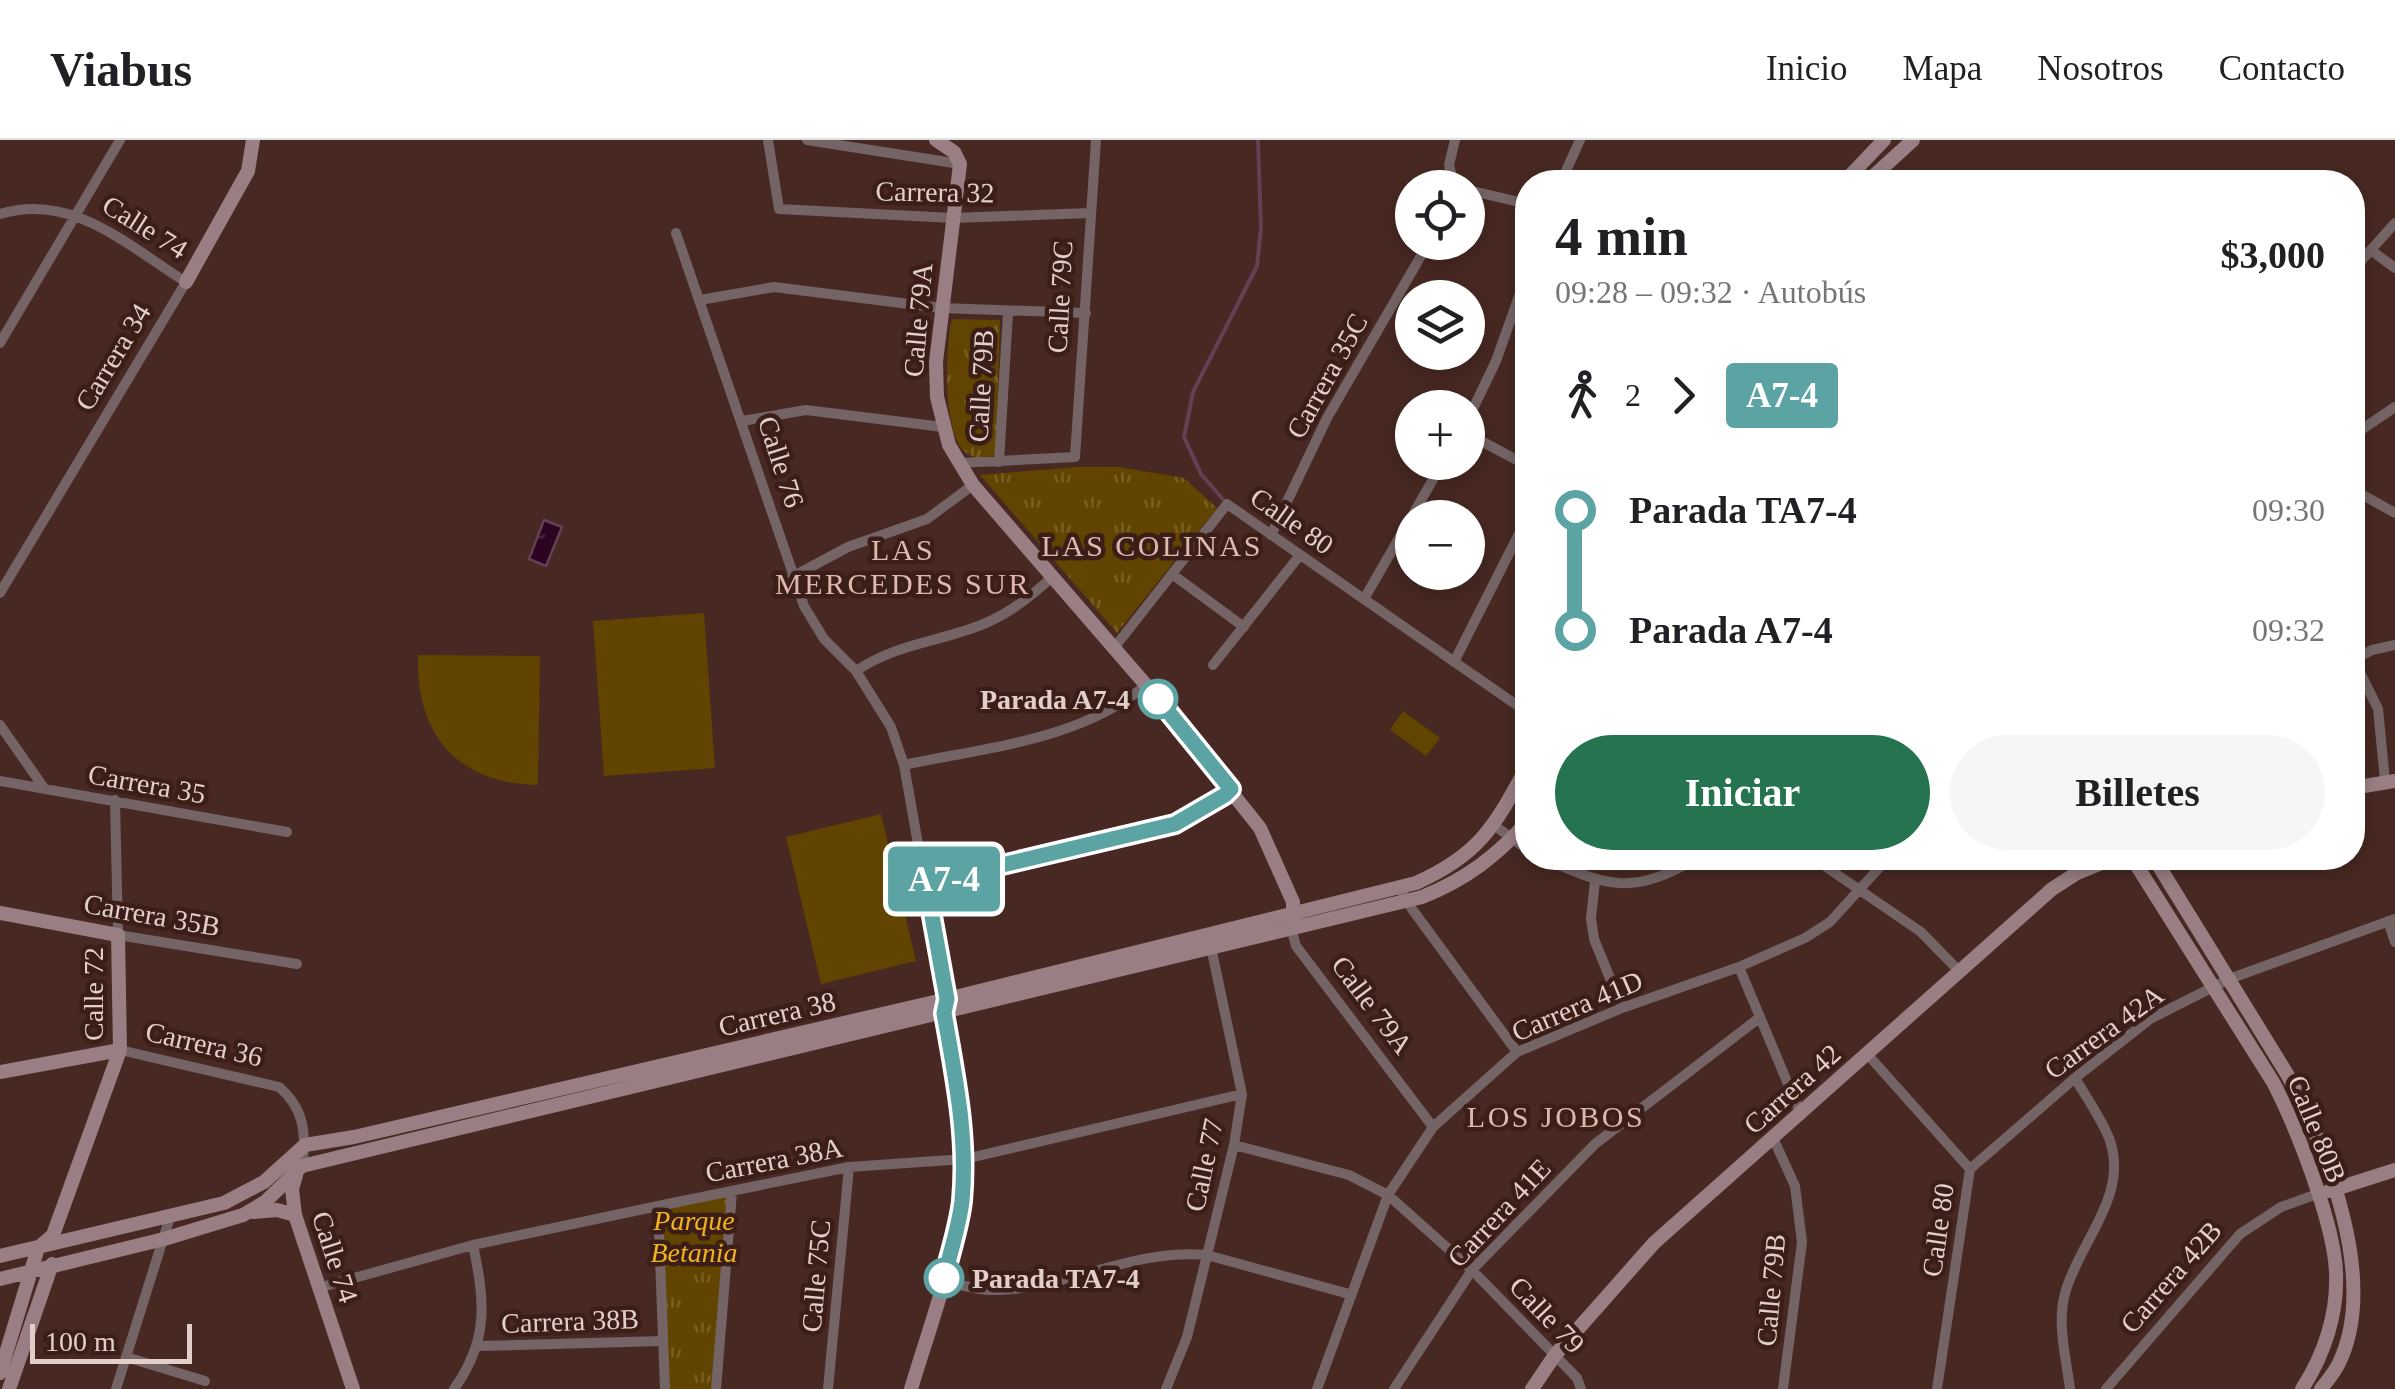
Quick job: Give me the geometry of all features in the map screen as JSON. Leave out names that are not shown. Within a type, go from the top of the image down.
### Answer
[{"type":"main road","name":"Carrera 34","points":[[186,282],[248,171],[253,140]]},
{"type":"main road","points":[[936,140],[957,149]]},
{"type":"main road","points":[[1855,170],[1884,140]]},
{"type":"main road","points":[[1880,170],[1913,140]]},
{"type":"main road","name":"Calle 79A","points":[[957,149],[936,362],[943,427],[958,463],[1146,685],[1260,828],[1293,921]]},
{"type":"main road","points":[[2365,786],[2390,781]]},
{"type":"main road","name":"Carrera 38","points":[[306,1146],[1211,948],[1438,873],[1460,860],[1495,826],[1515,789]]},
{"type":"main road","name":"Carrera 38","points":[[302,1166],[1293,921],[1408,902],[1472,873],[1515,836]]},
{"type":"main road","name":"Carrera 42","points":[[1532,1389],[1555,1355],[1654,1243],[1774,1140],[1958,970],[2052,889],[2084,870]]},
{"type":"main road","name":"Calle 80B","points":[[2139,870],[2254,1049],[2290,1114],[2318,1194],[2337,1274],[2331,1326],[2315,1369],[2302,1389]]},
{"type":"main road","name":"Calle 80B","points":[[2161,870],[2306,1109],[2334,1190],[2349,1247],[2354,1295],[2339,1364],[2321,1389]]},
{"type":"main road","name":"Carrera 35B","points":[[0,912],[118,935]]},
{"type":"main road","name":"Calle 72","points":[[9,1389],[120,1050],[118,935]]},
{"type":"main road","name":"Calle 76","points":[[911,1389],[961,1206],[964,1159],[960,1102],[946,1006]]},
{"type":"main road","name":"Carrera 36","points":[[0,1072],[120,1050]]},
{"type":"main road","points":[[0,1256],[224,1203],[284,1168],[306,1146]]},
{"type":"main road","points":[[243,1215],[265,1202],[302,1166]]},
{"type":"main road","name":"Calle 74","points":[[302,1166],[292,1190],[295,1215],[353,1389]]},
{"type":"main road","name":"Carrera 42B","points":[[2318,1194],[2395,1170]]},
{"type":"main road","points":[[0,1279],[243,1215],[278,1210],[295,1215]]},
{"type":"main road","points":[[0,1373],[38,1248]]},
{"type":"street","points":[[0,343],[120,140]]},
{"type":"street","name":"Carrera 32","points":[[768,140],[778,209],[953,218],[1090,213]]},
{"type":"street","points":[[806,140],[957,149]]},
{"type":"street","name":"Calle 79C","points":[[999,462],[1074,457],[1096,140]]},
{"type":"street","points":[[1450,170],[1455,140]]},
{"type":"street","points":[[1566,170],[1580,140]]},
{"type":"street","points":[[1485,194],[1515,201]]},
{"type":"street","points":[[0,214],[28,208],[78,214]]},
{"type":"street","name":"Calle 74","points":[[78,214],[186,282]]},
{"type":"street","points":[[2365,258],[2395,224]]},
{"type":"street","name":"Calle 76","points":[[676,233],[792,577],[824,639],[856,672],[891,727],[904,766],[946,1006]]},
{"type":"street","points":[[2372,251],[2395,268]]},
{"type":"street","name":"Carrera 35C","points":[[1271,535],[1327,418],[1419,260]]},
{"type":"street","name":"Carrera 34","points":[[0,594],[186,282]]},
{"type":"street","points":[[700,300],[774,287],[940,308],[1086,313]]},
{"type":"street","points":[[1482,390],[1515,308]]},
{"type":"street","name":"Calle 79B","points":[[999,462],[1008,312]]},
{"type":"street","points":[[2365,427],[2395,407]]},
{"type":"street","points":[[742,422],[806,410],[943,427]]},
{"type":"street","points":[[1485,443],[1515,459]]},
{"type":"street","points":[[958,463],[999,462]]},
{"type":"street","points":[[1364,599],[1433,480]]},
{"type":"street","points":[[792,577],[848,547],[927,518],[974,484]]},
{"type":"street","points":[[2365,496],[2395,513]]},
{"type":"street","name":"Calle 80","points":[[1172,574],[1227,504],[1515,704]]},
{"type":"street","points":[[1454,662],[1515,542]]},
{"type":"street","points":[[1213,665],[1300,555]]},
{"type":"street","points":[[1114,648],[1172,574],[1244,627]]},
{"type":"street","points":[[856,672],[895,649],[1001,616],[1025,602],[1052,576]]},
{"type":"street","points":[[2365,653],[2395,644]]},
{"type":"street","points":[[2365,681],[2378,709],[2390,781]]},
{"type":"street","points":[[904,766],[1083,724],[1146,685]]},
{"type":"street","points":[[0,726],[44,789]]},
{"type":"street","name":"Carrera 35","points":[[0,781],[287,832]]},
{"type":"street","points":[[926,883],[1175,824],[1200,812],[1231,789]]},
{"type":"street","name":"Calle 72","points":[[114,800],[118,935]]},
{"type":"street","points":[[1495,826],[1515,842]]},
{"type":"street","points":[[1571,870],[1596,881],[1634,884],[1676,870]]},
{"type":"street","points":[[1832,870],[1921,932],[1958,970]]},
{"type":"street","name":"Carrera 41D","points":[[1317,1389],[1388,1195],[1433,1127],[1517,1052],[1806,938],[1830,922],[1877,870]]},
{"type":"street","points":[[1596,881],[1591,918],[1594,940],[1622,1008]]},
{"type":"street","points":[[1399,887],[1517,1052]]},
{"type":"street","points":[[2392,920],[2395,942]]},
{"type":"street","name":"Carrera 42A","points":[[1970,1168],[2150,1019],[2229,979],[2392,920]]},
{"type":"street","name":"Calle 79A","points":[[1293,921],[1296,946],[1433,1127]]},
{"type":"street","name":"Carrera 35B","points":[[118,935],[297,964]]},
{"type":"street","name":"Calle 77","points":[[1166,1389],[1187,1337],[1234,1145],[1242,1094],[1211,948]]},
{"type":"street","points":[[1740,967],[1801,1115]]},
{"type":"street","name":"Carrera 41E","points":[[1394,1389],[1472,1270],[1595,1144],[1759,1018]]},
{"type":"street","name":"Carrera 36","points":[[120,1050],[279,1087]]},
{"type":"street","name":"Calle 80","points":[[1868,1055],[1970,1168],[1937,1389]]},
{"type":"street","points":[[2070,1389],[2062,1324],[2066,1290],[2115,1178],[2110,1140],[2075,1078]]},
{"type":"street","name":"Calle 74","points":[[279,1087],[302,1119],[306,1146],[302,1166]]},
{"type":"street","name":"Carrera 38A","points":[[318,1288],[473,1245],[658,1206],[849,1167],[964,1159],[1242,1094]]},
{"type":"street","name":"Calle 79B","points":[[1774,1140],[1795,1186],[1802,1242],[1783,1389]]},
{"type":"street","points":[[1234,1145],[1349,1175],[1388,1195]]},
{"type":"street","name":"Calle 75C","points":[[828,1389],[849,1167]]},
{"type":"street","points":[[716,1389],[732,1192]]},
{"type":"street","name":"Carrera 42B","points":[[2106,1389],[2240,1234],[2281,1207],[2318,1194]]},
{"type":"street","name":"Calle 79","points":[[1388,1195],[1472,1270],[1555,1355],[1581,1389]]},
{"type":"street","points":[[658,1206],[664,1389]]},
{"type":"street","points":[[116,1389],[170,1217]]},
{"type":"street","points":[[454,1389],[478,1346],[482,1288],[473,1245]]},
{"type":"street","points":[[943,1281],[984,1290],[1019,1288],[1156,1254],[1207,1254],[1349,1294]]},
{"type":"street","name":"Carrera 38B","points":[[478,1346],[662,1341]]},
{"type":"street","points":[[126,1357],[205,1381]]},
{"type":"green space","points":[[952,319],[1000,320],[996,456],[969,455],[952,426],[947,368]]},
{"type":"green space","points":[[1120,467],[1184,478],[1217,508],[1117,633],[980,475]]},
{"type":"green space","points":[[704,613],[715,768],[604,776],[593,621]]},
{"type":"green space","points":[[418,655],[540,656],[538,785],[485,775],[447,749],[424,708]]},
{"type":"green space","points":[[1403,711],[1440,738],[1426,756],[1390,730]]},
{"type":"green space","points":[[881,814],[916,961],[821,984],[786,837]]},
{"type":"green space","name":"Parque Betania","points":[[732,1192],[716,1389],[665,1389],[658,1206]]},
{"type":"water","points":[[544,520],[562,527],[546,566],[529,559]]},
{"type":"waterway","points":[[1227,504],[1201,474],[1184,437],[1193,392],[1257,266],[1261,228],[1258,140]]},
{"type":"bus line","name":"A7-4","points":[[944,1278],[961,1206],[963,1126],[944,1013],[947,999],[926,883],[1175,824],[1225,795],[1231,789],[1158,699]]},
{"type":"place","name":"Parada A7-4","points":[[1158,699]]},
{"type":"place","name":"Parada TA7-4","points":[[944,1278]]},
{"type":"district","name":"LAS COLINAS","points":[[1152,545]]},
{"type":"district","name":"LAS MERCEDES SUR","points":[[903,566]]},
{"type":"district","name":"LOS JOBOS","points":[[1556,1116]]}]
